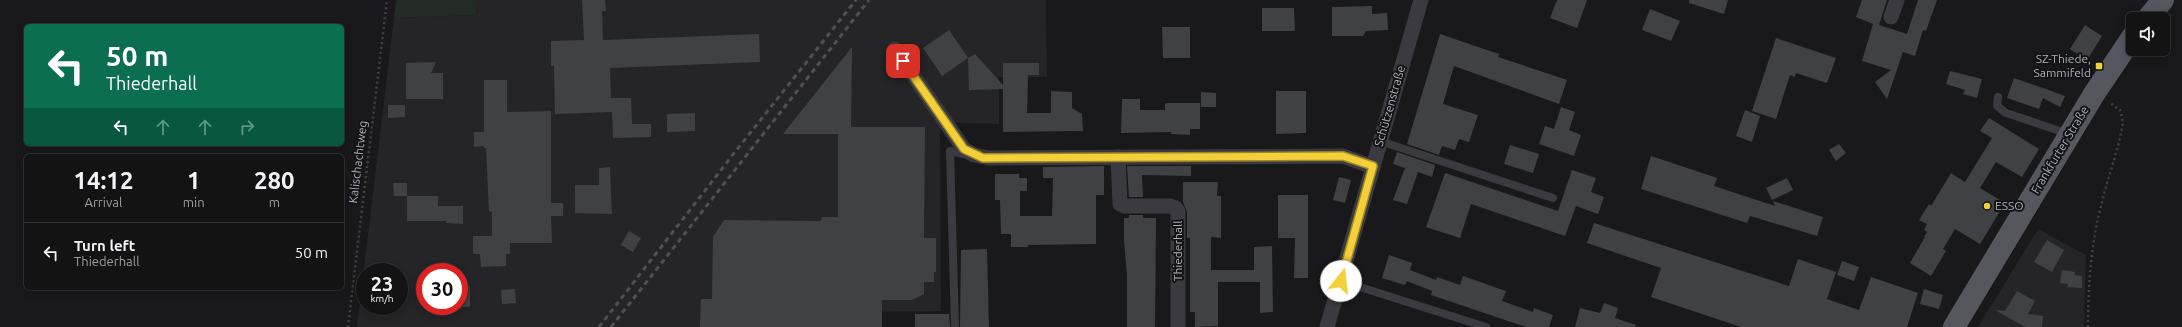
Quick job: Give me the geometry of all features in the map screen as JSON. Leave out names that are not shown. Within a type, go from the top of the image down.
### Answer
[{"type":"main road","points":[[2153,12],[2163,0]]},
{"type":"main road","name":"Frankfurter Straße","points":[[1954,327],[2094,94],[2126,46]]},
{"type":"street","name":"Schützenstraße","points":[[1327,327],[1421,0]]},
{"type":"street","points":[[1891,17],[1898,0]]},
{"type":"street","points":[[895,49],[964,149],[978,156],[989,158],[1343,156],[1373,166]]},
{"type":"street","name":"Thiederhall","points":[[1118,157],[1120,204],[1124,206],[1170,206],[1176,208],[1178,212],[1178,327]]},
{"type":"lane","points":[[1998,97],[1997,106],[2006,113],[2070,134]]},
{"type":"lane","points":[[1380,141],[1553,198]]},
{"type":"lane","points":[[955,327],[950,151],[978,156]]},
{"type":"lane","points":[[1341,281],[1486,327]]},
{"type":"path","name":"Kalischachtweg","points":[[348,327],[387,0]]},
{"type":"path","points":[[2088,327],[2093,244],[2100,208],[2123,122],[2120,110],[2117,107],[2094,94]]},
{"type":"shaded area","points":[[396,0],[477,0],[476,15],[394,18]]},
{"type":"shaded area","points":[[477,0],[1046,0],[1047,77],[999,77],[999,124],[940,122],[941,311],[849,312],[848,327],[357,327],[358,315],[408,315],[408,263],[365,263],[394,18],[476,15]]},
{"type":"shaded area","points":[[2038,229],[2086,255],[2084,327],[1978,327]]},
{"type":"building","points":[[582,0],[605,0],[606,11],[602,11],[603,40],[759,34],[760,62],[610,68],[611,98],[631,98],[632,124],[651,124],[651,137],[613,138],[612,112],[555,114],[554,66],[551,66],[551,41],[584,40]]},
{"type":"building","points":[[1557,0],[1587,0],[1577,28],[1550,18]]},
{"type":"building","points":[[1689,0],[1728,0],[1724,14],[1689,3]]},
{"type":"building","points":[[1862,0],[1887,0],[1879,25],[1907,34],[1918,0],[1937,0],[1926,31],[1923,30],[1915,56],[1903,52],[1887,99],[1875,82],[1891,70],[1862,61],[1873,24],[1856,17]]},
{"type":"building","points":[[1372,6],[1372,14],[1387,13],[1388,30],[1366,31],[1363,36],[1332,36],[1332,7]]},
{"type":"building","points":[[1262,8],[1294,8],[1295,31],[1262,31]]},
{"type":"building","points":[[1650,9],[1680,21],[1671,41],[1642,30]]},
{"type":"building","points":[[2085,25],[2102,36],[2087,60],[2070,49]]},
{"type":"building","points":[[1162,27],[1190,27],[1190,58],[1163,58]]},
{"type":"building","points":[[949,30],[968,58],[942,76],[923,48]]},
{"type":"building","points":[[1440,34],[1499,54],[1498,57],[1567,80],[1559,104],[1454,66],[1443,104],[1478,115],[1469,142],[1459,139],[1455,150],[1442,146],[1439,155],[1407,144]]},
{"type":"building","points":[[1776,38],[1836,58],[1827,83],[1796,73],[1795,77],[1790,75],[1776,119],[1752,111]]},
{"type":"building","points":[[852,47],[851,127],[925,127],[924,238],[936,238],[936,272],[934,272],[934,282],[924,282],[924,294],[912,300],[882,300],[882,327],[700,327],[701,299],[712,299],[713,237],[724,220],[821,221],[822,217],[838,217],[838,134],[783,134]]},
{"type":"building","points":[[975,54],[1003,85],[1003,63],[1039,63],[1039,75],[1028,75],[1027,113],[1051,113],[1051,91],[1072,92],[1072,108],[1082,114],[1083,131],[1003,132],[1003,89],[969,90],[968,58]]},
{"type":"building","points":[[436,62],[431,73],[443,73],[443,99],[406,99],[406,63]]},
{"type":"building","points":[[1950,71],[1982,79],[1977,98],[1963,94],[1965,90],[1946,84]]},
{"type":"building","points":[[2014,78],[2065,96],[2060,107],[2043,98],[2039,109],[2007,98]]},
{"type":"building","points":[[484,80],[507,80],[507,112],[551,111],[551,203],[563,203],[563,216],[551,216],[552,243],[510,243],[510,254],[506,254],[506,266],[481,267],[480,254],[473,254],[473,236],[492,236],[492,212],[489,211],[486,148],[484,148],[484,146],[474,147],[474,132],[484,132]]},
{"type":"building","points":[[1276,91],[1306,91],[1306,133],[1276,134]]},
{"type":"building","points":[[1201,92],[1216,93],[1216,107],[1201,107]]},
{"type":"building","points":[[1122,99],[1140,99],[1140,110],[1165,110],[1165,104],[1167,103],[1200,103],[1200,129],[1190,129],[1190,135],[1171,134],[1171,132],[1121,133]]},
{"type":"building","points":[[388,105],[405,105],[405,117],[388,118]]},
{"type":"building","points":[[1561,107],[1575,112],[1569,130],[1581,135],[1574,156],[1539,144],[1545,126],[1554,129]]},
{"type":"building","points":[[1745,110],[1760,116],[1752,142],[1736,136]]},
{"type":"building","points":[[695,113],[695,131],[667,132],[667,114]]},
{"type":"building","points":[[1989,118],[2039,149],[2022,177],[1996,162],[1980,188],[2005,203],[1980,244],[1955,229],[1943,249],[1946,251],[1931,276],[1910,263],[1927,232],[1924,230],[1927,224],[1919,220],[1929,204],[1931,206],[1951,173],[1965,182],[1992,138],[1980,131]]},
{"type":"building","points":[[1839,144],[1846,153],[1836,161],[1829,150]]},
{"type":"building","points":[[1510,145],[1539,154],[1533,173],[1504,164]]},
{"type":"building","points":[[1397,152],[1435,165],[1432,177],[1418,172],[1407,204],[1393,200],[1405,168],[1393,164]]},
{"type":"building","points":[[1651,156],[1717,178],[1714,186],[1775,206],[1773,201],[1823,217],[1817,236],[1750,216],[1747,223],[1641,189]]},
{"type":"building","points":[[1104,166],[1104,195],[1096,195],[1096,244],[1028,245],[1028,247],[1011,247],[1011,234],[1001,234],[1000,200],[995,200],[995,174],[1019,174],[1019,178],[1027,178],[1027,191],[1020,191],[1020,216],[1052,216],[1053,178],[1043,178],[1043,167]]},
{"type":"building","points":[[1127,166],[1191,166],[1191,176],[1142,175],[1143,197],[1129,197]]},
{"type":"building","points":[[610,167],[612,214],[575,213],[575,185],[599,185],[599,168]]},
{"type":"building","points":[[1572,170],[1596,178],[1591,192],[1604,197],[1598,214],[1576,206],[1565,236],[1471,204],[1460,238],[1426,227],[1445,173],[1558,211]]},
{"type":"building","points":[[1339,177],[1351,180],[1345,203],[1333,200]]},
{"type":"building","points":[[1787,178],[1793,190],[1772,200],[1766,188]]},
{"type":"building","points":[[1183,182],[1218,182],[1217,196],[1221,196],[1221,238],[1211,237],[1211,270],[1254,270],[1254,247],[1272,246],[1273,312],[1260,313],[1260,282],[1218,282],[1218,326],[1195,327],[1195,312],[1190,312],[1190,238],[1187,238],[1187,212],[1183,202]]},
{"type":"building","points":[[393,183],[407,183],[407,196],[394,196]]},
{"type":"building","points":[[1278,195],[1308,195],[1308,278],[1294,278],[1295,238],[1278,238]]},
{"type":"building","points":[[407,196],[438,196],[438,206],[463,206],[463,224],[446,223],[446,221],[407,221]]},
{"type":"building","points":[[1129,215],[1143,215],[1143,218],[1156,218],[1155,327],[1127,327],[1127,275],[1124,241],[1124,218],[1129,218]]},
{"type":"building","points":[[1594,223],[1789,286],[1798,259],[1836,272],[1827,299],[1859,310],[1871,277],[1918,293],[1907,327],[1741,327],[1651,297],[1661,268],[1587,243]]},
{"type":"building","points":[[629,231],[641,238],[633,252],[621,245]]},
{"type":"building","points":[[2047,240],[2064,250],[2052,272],[2034,262]]},
{"type":"building","points":[[987,249],[989,327],[960,327],[961,250]]},
{"type":"building","points":[[1389,255],[1412,263],[1410,270],[1436,280],[1437,277],[1460,285],[1463,276],[1506,291],[1502,301],[1533,312],[1534,308],[1553,315],[1549,327],[1526,327],[1431,295],[1432,291],[1407,281],[1405,285],[1382,278]]},
{"type":"building","points":[[1842,261],[1859,267],[1854,281],[1837,275]]},
{"type":"building","points":[[2062,270],[2075,272],[2074,275],[2082,276],[2082,288],[2067,287],[2068,284],[2060,283]]},
{"type":"building","points":[[468,286],[470,286],[470,307],[468,307]]},
{"type":"building","points":[[515,289],[516,303],[502,304],[501,290]]},
{"type":"building","points":[[1924,289],[1943,295],[1939,309],[1920,304]]},
{"type":"building","points":[[2017,291],[2035,301],[2028,314],[2043,316],[2042,327],[2025,327],[1995,310],[2005,311]]},
{"type":"building","points":[[1604,303],[1618,308],[1615,318],[1636,325],[1635,327],[1575,327],[1580,308],[1600,313]]},
{"type":"building","points":[[915,314],[949,314],[950,327],[915,327]]},
{"type":"railway","points":[[599,327],[735,152],[856,0]]},
{"type":"railway","points":[[611,327],[869,0]]},
{"type":"place","name":"SZ-Thiede, Sammifeld","points":[[2099,66]]},
{"type":"place","name":"ESSO","points":[[1987,206]]},
{"type":"route","points":[[903,61],[945,124],[964,149],[983,158],[1224,155],[1343,156],[1373,166],[1364,203],[1341,281]]}]
